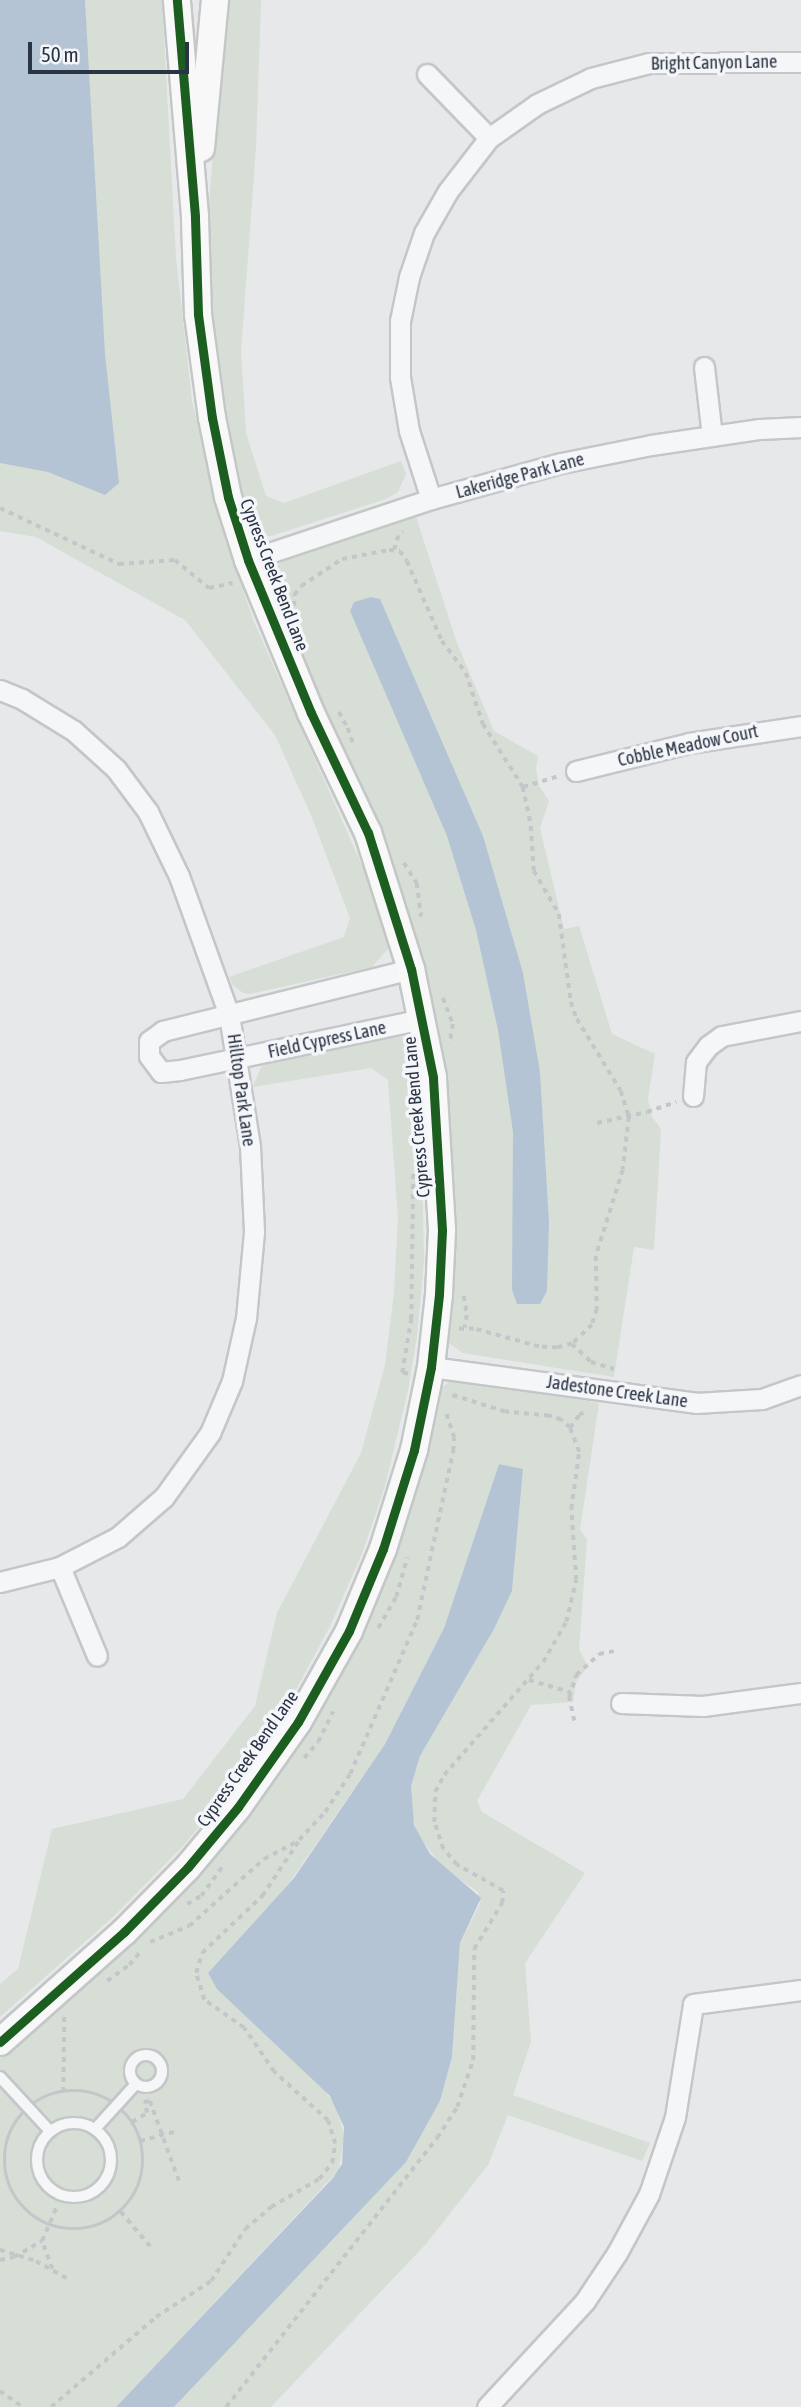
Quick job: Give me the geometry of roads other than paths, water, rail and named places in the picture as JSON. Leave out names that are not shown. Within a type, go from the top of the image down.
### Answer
[{"type":"street","name":"Cypress Creek Bend Lane","points":[[0,2042],[124,1933],[188,1867],[238,1807],[298,1722],[349,1631],[383,1549],[414,1450],[421,1371],[442,1230],[433,1077],[411,969],[368,833],[311,713],[251,568],[228,497],[212,418],[198,314],[195,216],[177,0]]},
{"type":"street","name":"Cypress Creek Bend Lane","points":[[195,216],[215,0]]},
{"type":"street","name":"Bright Canyon Lane","points":[[431,499],[409,431],[400,377],[400,321],[409,276],[424,233],[448,191],[489,138],[537,104],[591,78],[649,63],[801,62]]},
{"type":"street","points":[[427,74],[489,138]]},
{"type":"street","points":[[704,367],[712,436]]},
{"type":"street","name":"Lakeridge Park Lane","points":[[251,568],[431,499],[561,463],[712,436],[801,427]]},
{"type":"street","name":"Hilltop Park Lane","points":[[0,690],[22,699],[74,731],[116,769],[148,812],[179,876],[229,1015],[239,1059],[250,1146],[254,1231],[246,1318],[232,1381],[210,1433],[164,1497],[118,1537],[60,1567],[0,1582]]},
{"type":"street","name":"Cobble Meadow Court","points":[[576,771],[689,743],[801,726]]},
{"type":"street","name":"Field Cypress Lane","points":[[411,969],[163,1031],[149,1041],[149,1056],[161,1072],[239,1059],[423,1019]]},
{"type":"street","points":[[693,1096],[696,1062],[708,1046],[722,1036],[801,1021]]},
{"type":"street","name":"Jadestone Creek Lane","points":[[421,1371],[696,1403],[762,1399],[801,1385]]},
{"type":"street","points":[[60,1567],[97,1657]]},
{"type":"street","points":[[621,1703],[703,1706],[801,1693]]},
{"type":"street","points":[[487,2407],[585,2301],[617,2253],[649,2194],[675,2117],[693,2004],[801,1990]]},
{"type":"lane","points":[[0,2077],[50,2131]]},
{"type":"lane","points":[[95,2129],[135,2084]]},
{"type":"lane","points":[[71,2122],[95,2129],[107,2144],[110,2165],[101,2186],[79,2198],[56,2193],[38,2174],[37,2151],[50,2131],[71,2122]]},
{"type":"water","points":[[0,0],[85,0],[105,354],[119,483],[105,495],[48,472],[0,463]]},
{"type":"water","points":[[371,597],[380,599],[483,836],[523,973],[540,1072],[549,1223],[547,1291],[540,1304],[517,1304],[512,1290],[513,1132],[498,1030],[476,930],[447,836],[350,611],[354,602]]},
{"type":"water","points":[[499,1464],[523,1469],[512,1591],[494,1629],[420,1756],[411,1786],[414,1825],[430,1854],[481,1898],[460,1943],[452,2057],[440,2101],[406,2162],[174,2407],[116,2407],[333,2178],[342,2164],[344,2127],[330,2096],[217,1989],[208,1973],[294,1878],[385,1744],[444,1628]]}]
